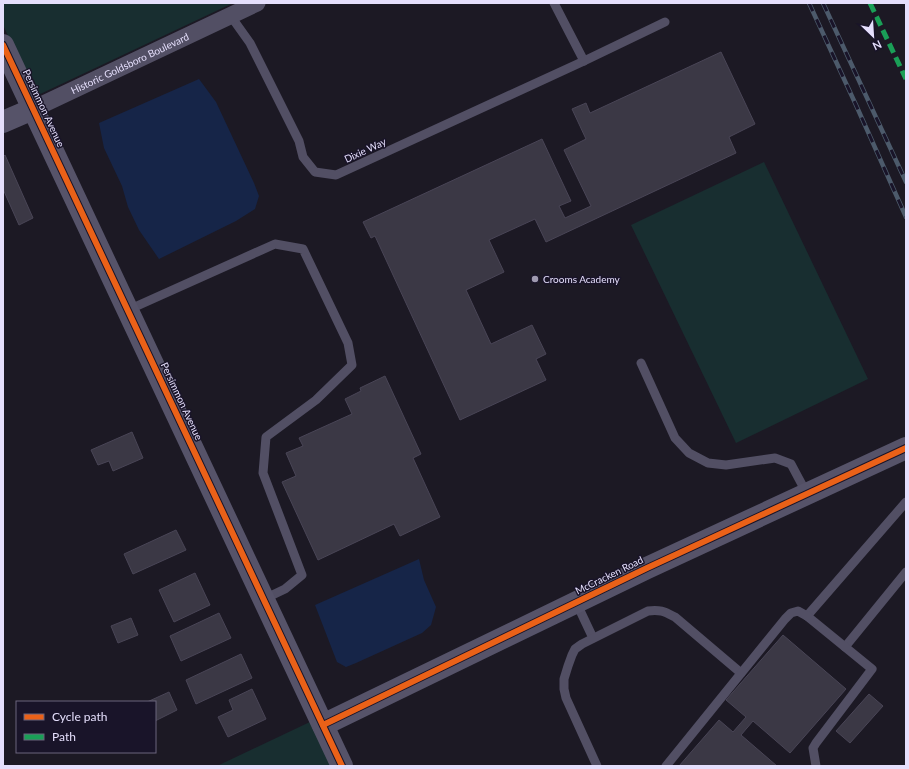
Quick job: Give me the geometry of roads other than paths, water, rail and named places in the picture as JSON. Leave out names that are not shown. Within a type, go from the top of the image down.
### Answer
[{"type":"street","name":"Historic Goldsboro Boulevard","points":[[3,122],[257,3]]},
{"type":"street","name":"Persimmon Avenue","points":[[3,45],[342,766]]},
{"type":"street","name":"McCracken Road","points":[[323,725],[576,602],[906,448]]},
{"type":"lane","points":[[554,3],[584,61]]},
{"type":"lane","name":"Dixie Way","points":[[230,15],[250,43],[299,141],[303,157],[315,172],[336,175],[584,61],[664,22]]},
{"type":"lane","points":[[128,310],[275,244],[304,249],[348,343],[352,365],[316,400],[266,437],[263,473],[302,575],[285,589],[264,599]]},
{"type":"lane","points":[[641,363],[676,438],[689,452],[708,463],[726,465],[775,458],[791,464],[807,494]]},
{"type":"lane","points":[[807,616],[906,502]]},
{"type":"lane","points":[[845,647],[906,572]]},
{"type":"lane","points":[[576,602],[593,638]]},
{"type":"lane","points":[[597,766],[566,698],[564,689],[564,679],[572,655],[575,649],[579,646],[648,611],[657,610],[675,618],[741,673]]},
{"type":"lane","points":[[666,766],[785,619],[791,613],[798,612],[807,616],[872,669],[813,748],[816,766]]},
{"type":"water","points":[[199,79],[216,102],[259,196],[255,209],[236,221],[159,259],[139,230],[128,207],[122,186],[104,148],[99,123]]},
{"type":"water","points":[[419,559],[424,580],[436,607],[431,625],[422,633],[346,667],[337,662],[315,605]]},
{"type":"railway","points":[[809,3],[906,217]]},
{"type":"railway","points":[[823,3],[906,182]]},
{"type":"place","name":"Crooms Academy","points":[[535,279]]}]
